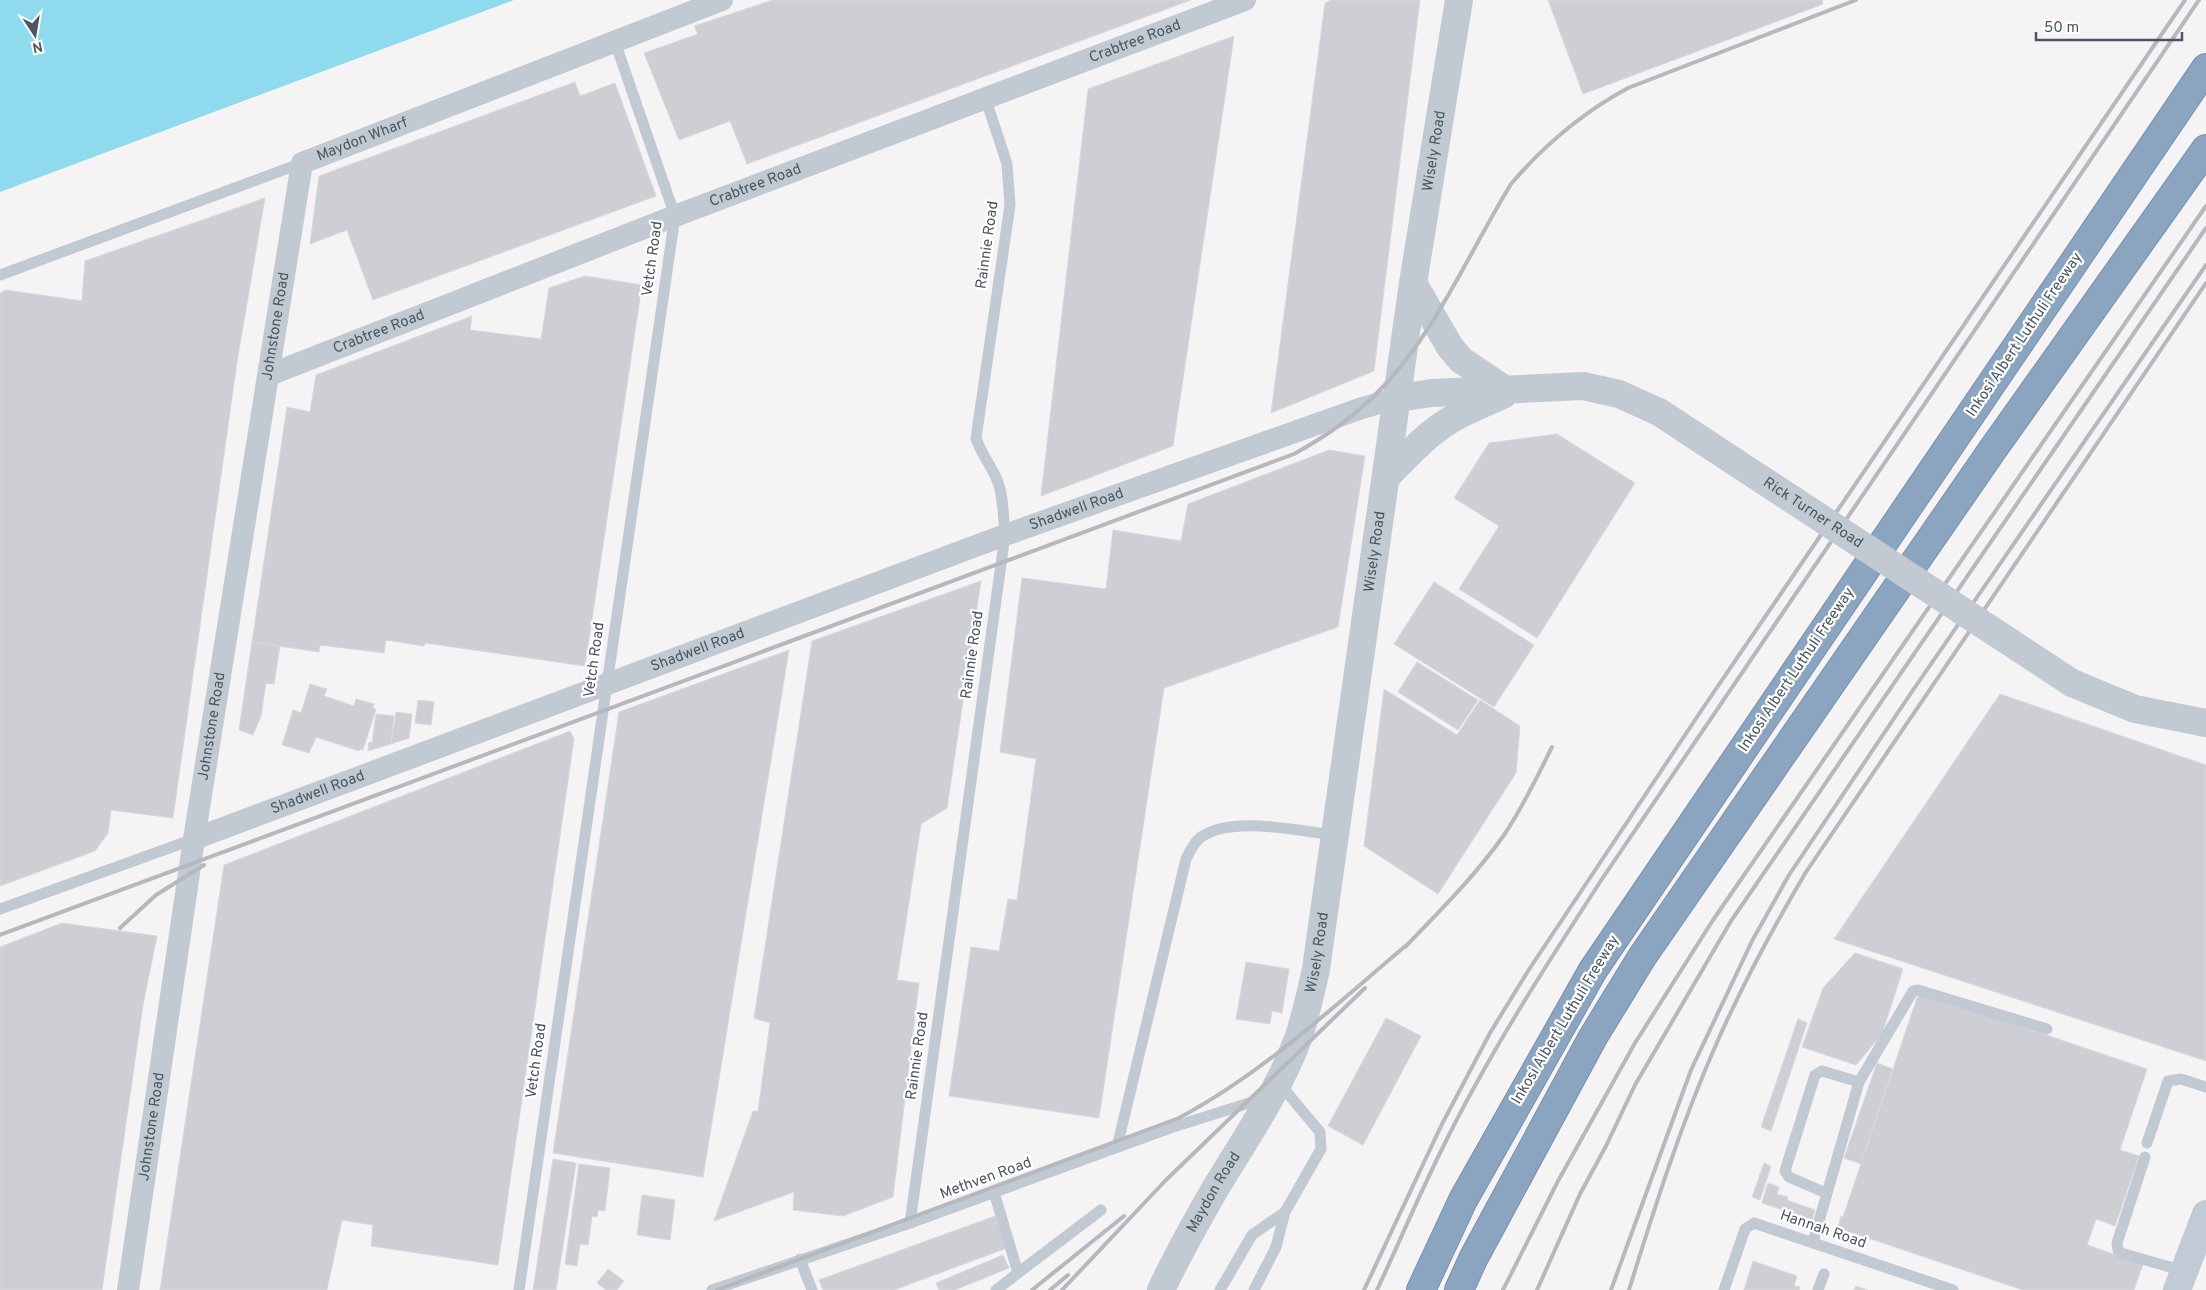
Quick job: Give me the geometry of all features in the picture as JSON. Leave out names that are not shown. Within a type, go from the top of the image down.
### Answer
[{"type":"highway","name":"Inkosi Albert Luthuli Freeway","points":[[1420,1290],[1463,1200],[1592,970],[2206,68]]},
{"type":"highway","name":"Inkosi Albert Luthuli Freeway","points":[[1458,1290],[1592,1037],[1642,956],[1992,449],[2206,148]]},
{"type":"main road","points":[[2181,1281],[2206,1214]]},
{"type":"street","name":"Maydon Wharf","points":[[302,163],[722,0]]},
{"type":"street","name":"Crabtree Road","points":[[269,375],[675,216],[986,100],[1245,0]]},
{"type":"street","name":"Wisely Road","points":[[1274,1089],[1298,1037],[1308,1004],[1335,835],[1413,283],[1459,0]]},
{"type":"street","name":"Johnstone Road","points":[[128,1290],[194,839],[302,163]]},
{"type":"street","points":[[1413,283],[1450,347],[1461,360],[1512,388]]},
{"type":"street","name":"Rick Turner Road","points":[[1398,398],[1432,392],[1583,386],[1619,394],[1660,412],[2072,683],[2135,709],[2206,723]]},
{"type":"street","points":[[1386,478],[1418,444],[1437,428],[1458,415],[1512,388]]},
{"type":"street","name":"Shadwell Road","points":[[194,839],[607,686],[1005,535],[1362,408],[1398,398]]},
{"type":"street","name":"Maydon Road","points":[[1162,1290],[1174,1262],[1211,1197],[1250,1136],[1274,1089]]},
{"type":"lane","name":"Vetch Road","points":[[519,1290],[675,216],[615,42]]},
{"type":"lane","name":"Rainnie Road","points":[[910,1223],[1005,535],[1002,496],[997,480],[980,452],[976,438],[1010,205],[1007,164],[986,100]]},
{"type":"lane","name":"Maydon Wharf","points":[[0,274],[302,163]]},
{"type":"lane","points":[[1117,1147],[1183,869],[1192,847],[1201,837],[1218,830],[1238,826],[1335,835]]},
{"type":"lane","name":"Shadwell Road","points":[[0,910],[194,839]]},
{"type":"lane","points":[[1813,1242],[1859,1082],[1913,991],[1918,990],[2047,1029]]},
{"type":"lane","points":[[1826,1193],[1789,1177],[1785,1171],[1817,1072],[1826,1071],[1859,1082]]},
{"type":"lane","points":[[2147,1143],[2168,1081],[2182,1078],[2206,1088]]},
{"type":"lane","points":[[1254,1290],[1276,1247],[1285,1212],[1321,1149],[1322,1143],[1320,1132],[1274,1089]]},
{"type":"lane","name":"Methven Road","points":[[712,1290],[910,1223],[1274,1089]]},
{"type":"lane","points":[[2145,1157],[2117,1243],[2118,1250],[2181,1281]]},
{"type":"lane","points":[[994,1192],[1018,1273]]},
{"type":"lane","points":[[996,1290],[1101,1210]]},
{"type":"lane","points":[[1220,1290],[1252,1235],[1285,1212]]},
{"type":"lane","name":"Hannah Road","points":[[1724,1290],[1745,1228],[1748,1225],[1759,1224],[1953,1290]]},
{"type":"lane","points":[[800,1259],[812,1290]]},
{"type":"lane","points":[[1818,1290],[1824,1274]]},
{"type":"water","points":[[0,0],[514,0],[0,192]]},
{"type":"building","points":[[773,0],[1191,0],[747,164],[730,121],[679,140],[644,53],[698,34],[694,26]]},
{"type":"building","points":[[1332,0],[1420,0],[1374,371],[1271,413],[1325,3]]},
{"type":"building","points":[[1548,0],[1822,0],[1823,4],[1583,94]]},
{"type":"building","points":[[1234,36],[1173,446],[1041,496],[1088,89]]},
{"type":"building","points":[[575,82],[580,96],[615,83],[656,196],[373,300],[347,230],[310,244],[319,176]]},
{"type":"building","points":[[265,198],[237,362],[173,818],[111,810],[108,833],[95,851],[0,886],[0,293],[6,290],[82,301],[85,261]]},
{"type":"building","points":[[585,276],[642,285],[585,666],[425,643],[424,646],[386,640],[384,653],[320,645],[319,652],[252,642],[287,407],[310,412],[316,375],[472,316],[470,330],[541,339],[549,288]]},
{"type":"building","points":[[1557,434],[1635,483],[1537,638],[1459,589],[1499,526],[1454,498],[1489,443]]},
{"type":"building","points":[[1329,450],[1365,456],[1338,627],[1164,688],[1099,1118],[949,1096],[971,947],[999,951],[1008,899],[1017,900],[1036,759],[1000,752],[1022,578],[1106,589],[1113,530],[1181,541],[1188,504]]},
{"type":"building","points":[[981,581],[947,808],[921,824],[897,980],[919,983],[893,1197],[843,1216],[793,1210],[794,1192],[714,1221],[753,1111],[758,1111],[770,1023],[754,1018],[812,641]]},
{"type":"building","points":[[1434,582],[1534,645],[1494,707],[1394,644]]},
{"type":"building","points":[[252,642],[280,646],[274,684],[266,683],[261,716],[253,735],[239,730]]},
{"type":"building","points":[[789,650],[703,1177],[553,1153],[619,712]]},
{"type":"building","points":[[1417,662],[1478,700],[1458,730],[1398,692]]},
{"type":"building","points":[[310,684],[327,689],[324,696],[354,706],[356,699],[374,704],[373,708],[376,709],[363,750],[360,749],[359,751],[316,737],[309,753],[282,745],[293,710],[301,713]]},
{"type":"building","points":[[1384,689],[1457,735],[1480,700],[1520,726],[1516,773],[1438,894],[1364,846]]},
{"type":"building","points":[[2000,694],[2206,765],[2206,1061],[1834,939]]},
{"type":"building","points":[[418,700],[434,702],[431,725],[415,723]]},
{"type":"building","points":[[396,712],[412,714],[409,738],[391,744]]},
{"type":"building","points":[[376,714],[394,716],[391,744],[368,751],[369,742],[372,743]]},
{"type":"building","points":[[570,731],[574,739],[498,1265],[371,1246],[373,1225],[342,1220],[327,1290],[160,1290],[224,865]]},
{"type":"building","points":[[62,923],[157,936],[143,1005],[102,1290],[0,1290],[0,947]]},
{"type":"building","points":[[1855,953],[1903,969],[1882,1034],[1856,1065],[1802,1047],[1823,988]]},
{"type":"building","points":[[1246,962],[1289,969],[1282,1013],[1272,1011],[1270,1024],[1236,1019]]},
{"type":"building","points":[[1919,992],[2147,1069],[2120,1150],[2139,1156],[2115,1226],[2096,1219],[2087,1245],[2143,1264],[2134,1290],[2023,1290],[1838,1228]]},
{"type":"building","points":[[1386,1018],[1421,1036],[1363,1145],[1328,1126]]},
{"type":"building","points":[[1798,1019],[1807,1023],[1771,1131],[1761,1127]]},
{"type":"building","points":[[1877,1063],[1893,1069],[1861,1164],[1844,1158]]},
{"type":"building","points":[[553,1159],[576,1163],[556,1290],[533,1290]]},
{"type":"building","points":[[1764,1163],[1771,1166],[1760,1200],[1752,1197]]},
{"type":"building","points":[[579,1164],[610,1168],[605,1211],[598,1210],[597,1217],[592,1216],[588,1245],[580,1244],[577,1266],[565,1264]]},
{"type":"building","points":[[1768,1183],[1779,1187],[1777,1194],[1788,1197],[1787,1200],[1815,1210],[1812,1220],[1762,1203]]},
{"type":"building","points":[[642,1195],[675,1200],[670,1240],[637,1235]]},
{"type":"building","points":[[995,1216],[1007,1248],[894,1290],[823,1290],[819,1280]]},
{"type":"building","points":[[1003,1255],[1009,1268],[955,1290],[939,1290],[936,1283]]},
{"type":"building","points":[[1753,1261],[1797,1276],[1794,1286],[1800,1287],[1799,1290],[1744,1290]]},
{"type":"building","points":[[608,1269],[624,1281],[617,1290],[606,1290],[597,1283]]},
{"type":"building","points":[[1856,1286],[1868,1290],[1854,1290]]},
{"type":"railway","points":[[0,935],[1294,454],[1346,421],[1365,405],[1395,373],[1432,322],[1511,184],[1565,130],[1595,108],[1628,88],[1856,0]]},
{"type":"railway","points":[[1364,1290],[1442,1124],[1490,1033],[1528,971],[1703,708],[2185,0]]},
{"type":"railway","points":[[1377,1290],[1425,1184],[1460,1114],[1498,1045],[1559,945],[2199,0]]},
{"type":"railway","points":[[1503,1290],[1558,1181],[1635,1043],[1713,920],[2206,206]]},
{"type":"railway","points":[[1537,1290],[1580,1194],[1606,1146],[1635,1085],[1731,921],[2206,228]]},
{"type":"railway","points":[[1611,1290],[1691,1070],[1752,941],[1789,875],[1911,693],[2206,265]]},
{"type":"railway","points":[[1629,1290],[1670,1164],[1705,1071],[1728,1018],[1794,892],[2206,283]]},
{"type":"railway","points":[[1405,947],[1444,907],[1493,850],[1524,803],[1552,747]]},
{"type":"railway","points":[[120,928],[156,895],[204,865]]},
{"type":"railway","points":[[717,1290],[1179,1118],[1211,1100],[1270,1059],[1409,943]]},
{"type":"railway","points":[[1062,1290],[1166,1180],[1365,988]]},
{"type":"railway","points":[[1032,1290],[1124,1216]]},
{"type":"railway","points":[[1050,1290],[1068,1275]]}]
